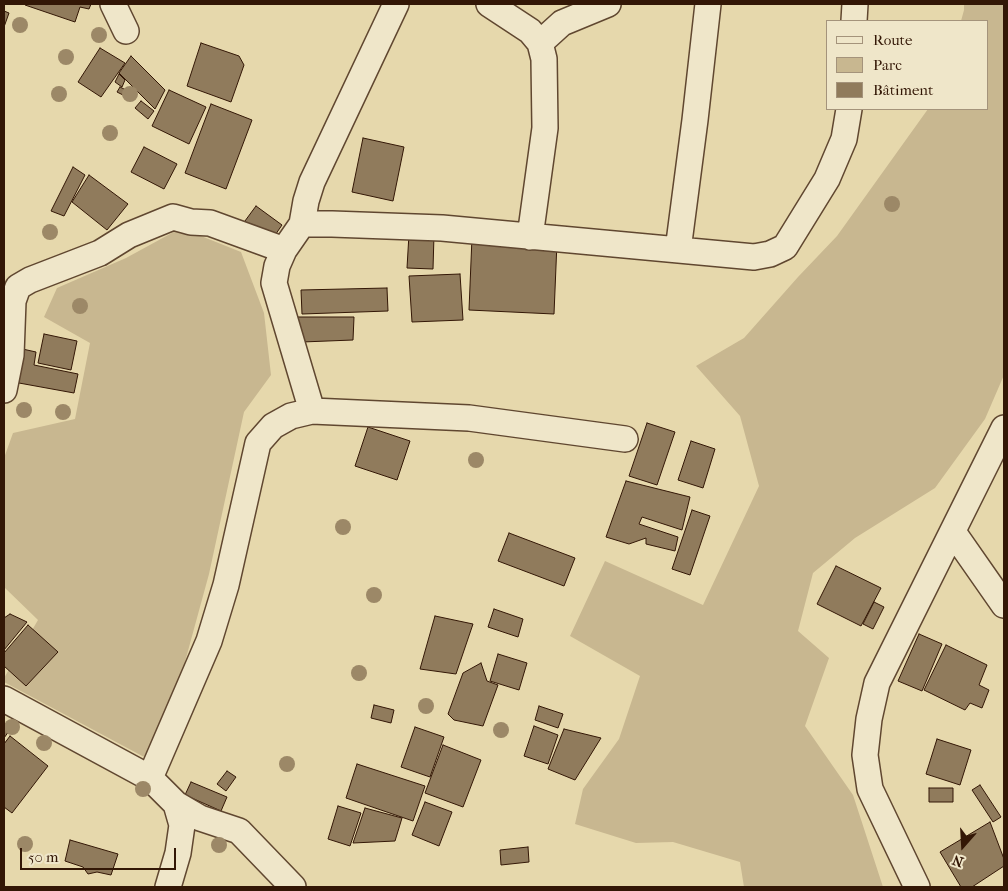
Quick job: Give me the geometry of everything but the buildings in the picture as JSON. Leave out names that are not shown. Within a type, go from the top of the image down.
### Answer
[{"type":"street","points":[[113,4],[126,31]]},
{"type":"street","points":[[312,411],[274,283],[277,266],[284,250],[302,224],[312,182],[396,4]]},
{"type":"street","points":[[489,4],[530,31],[540,43],[544,59],[545,128],[530,237]]},
{"type":"street","points":[[540,43],[562,23],[608,4]]},
{"type":"street","points":[[678,250],[708,4]]},
{"type":"street","points":[[854,20],[855,4]]},
{"type":"street","points":[[302,224],[442,228],[754,257],[770,254],[785,246],[827,179],[844,139],[849,110]]},
{"type":"street","points":[[4,390],[11,355],[13,301],[18,288],[30,280],[100,253],[129,235],[173,217],[191,222],[210,223],[284,250]]},
{"type":"street","points":[[150,778],[209,641],[226,585],[258,443],[273,426],[290,416],[312,411],[469,418],[625,439]]},
{"type":"street","points":[[916,887],[870,789],[865,754],[868,718],[878,683],[1004,428]]},
{"type":"street","points":[[953,532],[1004,605]]},
{"type":"street","points":[[4,699],[150,778],[176,804],[200,818],[239,831],[293,887]]},
{"type":"street","points":[[168,887],[178,853],[182,825],[176,804]]},
{"type":"green space","points":[[964,4],[1004,4],[1004,375],[985,419],[935,488],[855,538],[813,573],[798,631],[829,658],[805,726],[853,795],[883,887],[744,887],[740,862],[673,842],[636,843],[575,824],[583,789],[619,739],[640,676],[570,636],[605,561],[703,605],[759,486],[740,416],[696,366],[744,338],[837,236],[927,110],[988,110],[988,20],[961,20]]},
{"type":"green space","points":[[181,228],[241,252],[264,313],[271,375],[244,412],[209,574],[180,680],[146,758],[4,682],[4,678],[38,620],[4,587],[4,458],[13,433],[75,419],[90,343],[44,317],[57,288],[126,258]]}]
